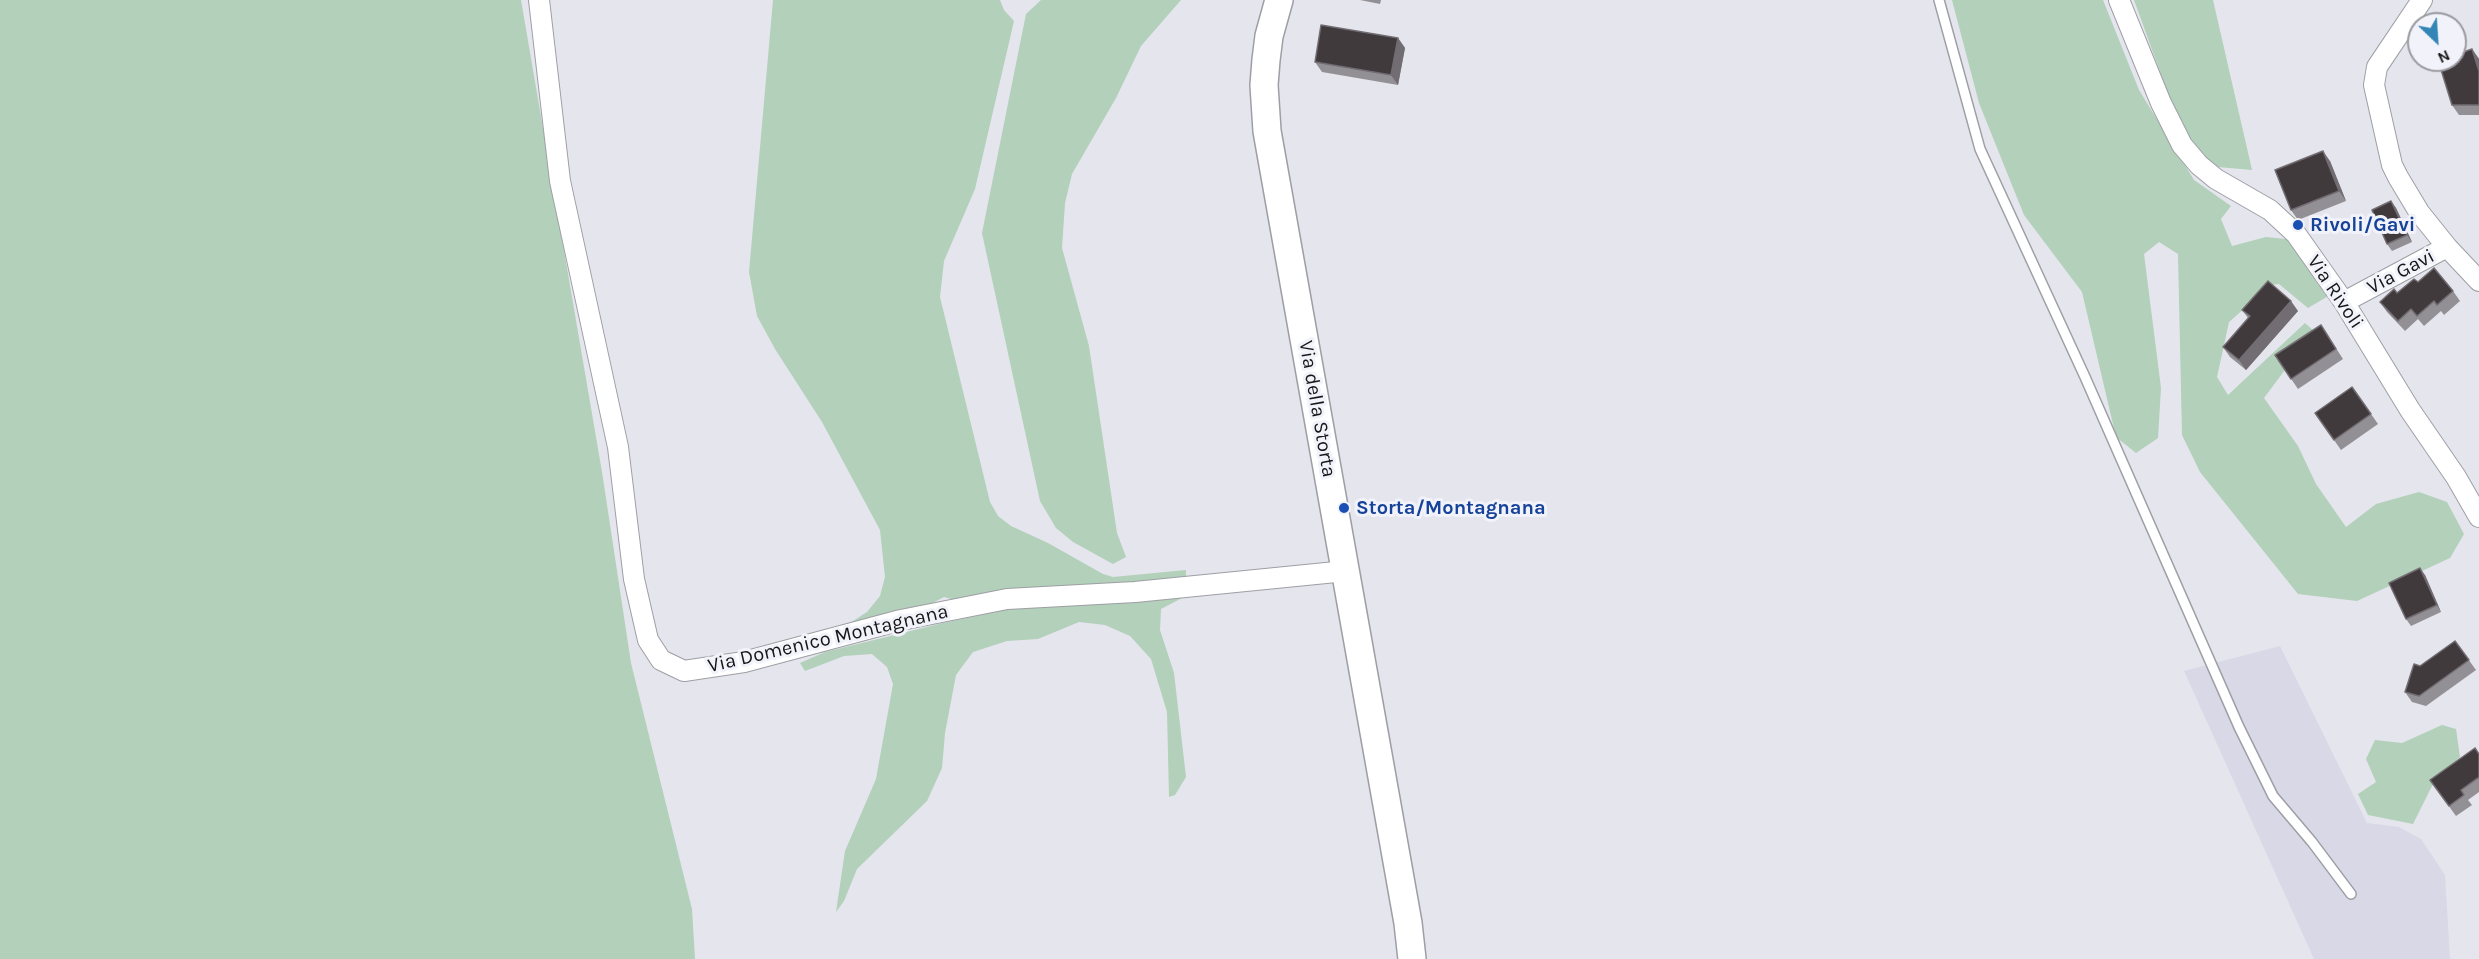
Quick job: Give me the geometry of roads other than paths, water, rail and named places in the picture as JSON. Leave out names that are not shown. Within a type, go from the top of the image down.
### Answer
[{"type":"main road","name":"Via della Storta","points":[[1279,0],[1269,36],[1266,60],[1264,86],[1267,131],[1408,923],[1412,959]]},
{"type":"street","name":"Via Domenico Montagnana","points":[[539,0],[560,181],[618,447],[634,579],[648,640],[661,660],[684,671],[744,662],[901,620],[1006,599],[1135,592],[1346,571]]},
{"type":"street","name":"Via Rivoli","points":[[2119,0],[2168,118],[2182,145],[2216,180],[2270,210],[2296,234],[2344,302],[2479,517]]},
{"type":"street","points":[[2422,0],[2377,67],[2374,85],[2392,165],[2419,212],[2447,247]]},
{"type":"street","name":"Via Gavi","points":[[2344,302],[2447,247],[2479,281]]},
{"type":"lane","points":[[1939,0],[1980,149],[2090,388],[2240,727],[2273,796],[2312,842],[2351,894]]},
{"type":"place","name":"Rivoli/Gavi","points":[[2298,225]]},
{"type":"place","name":"Storta/Montagnana","points":[[1344,508]]}]
